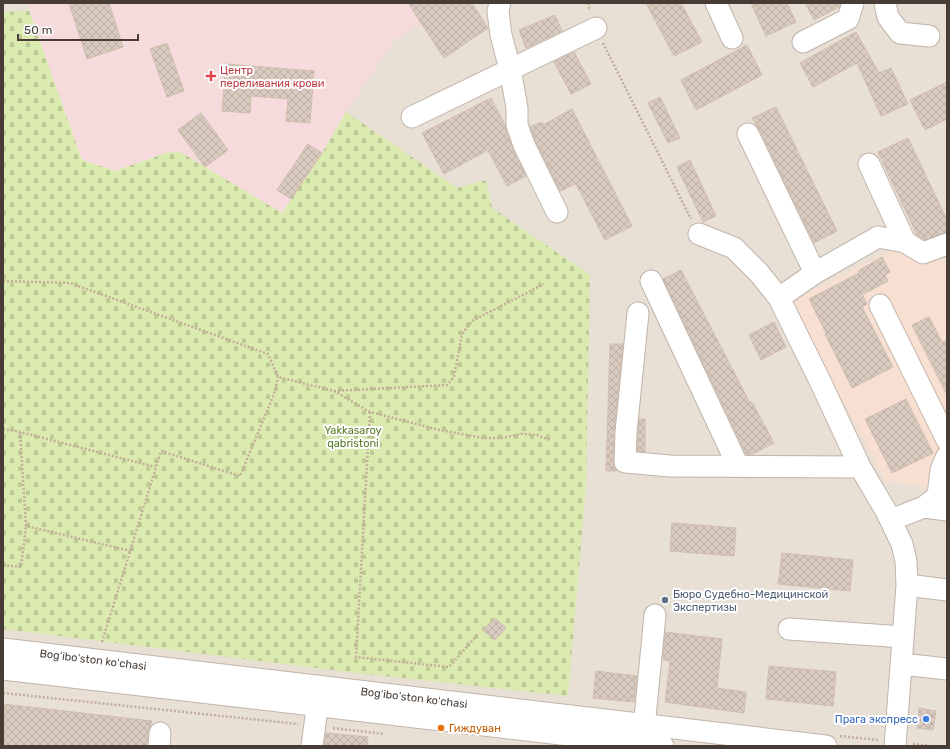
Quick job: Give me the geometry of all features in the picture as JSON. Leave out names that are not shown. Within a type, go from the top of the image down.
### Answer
[{"type":"street","points":[[500,3],[498,11],[500,35],[510,70],[517,108],[518,125],[524,145],[557,212]]},
{"type":"street","points":[[716,3],[732,38]]},
{"type":"street","points":[[802,42],[848,19],[853,3]]},
{"type":"street","points":[[885,3],[888,17],[900,33],[929,36]]},
{"type":"street","points":[[412,117],[596,28]]},
{"type":"street","points":[[748,134],[815,273]]},
{"type":"street","points":[[868,164],[906,242]]},
{"type":"street","points":[[699,234],[734,248],[759,273],[779,298],[860,466],[891,520],[902,544],[906,561],[907,585],[895,746]]},
{"type":"street","points":[[779,298],[815,273],[878,237],[906,242],[923,253],[947,244]]},
{"type":"street","points":[[651,281],[738,466]]},
{"type":"street","points":[[880,305],[947,440]]},
{"type":"street","points":[[638,314],[626,432],[625,462],[670,466],[860,466]]},
{"type":"street","points":[[891,520],[924,507],[938,496],[941,470],[947,456]]},
{"type":"street","points":[[924,507],[947,510]]},
{"type":"street","points":[[907,585],[947,590]]},
{"type":"street","points":[[644,734],[655,615]]},
{"type":"street","points":[[789,629],[903,637]]},
{"type":"street","name":"Bogʻiboʻston koʻchasi","points":[[3,649],[97,660],[319,696],[519,738],[644,734],[663,746]]},
{"type":"street","points":[[902,664],[947,669]]},
{"type":"street","name":"Bogʻiboʻston koʻchasi","points":[[3,669],[319,696],[644,734],[826,746]]},
{"type":"street","points":[[314,736],[319,696]]},
{"type":"path","points":[[588,3],[596,28],[699,234]]},
{"type":"path","points":[[3,281],[70,283],[268,354],[278,377],[274,394],[240,476],[161,451],[97,660]]},
{"type":"path","points":[[334,391],[447,385],[454,377],[462,334],[472,321],[544,284]]},
{"type":"path","points":[[278,377],[334,391],[370,412],[440,430],[483,438],[502,438],[521,434],[537,435],[550,440]]},
{"type":"path","points":[[370,412],[356,657],[449,667],[479,633]]},
{"type":"path","points":[[3,430],[20,432],[155,467]]},
{"type":"path","points":[[3,565],[21,567],[26,526],[20,432]]},
{"type":"path","points":[[26,526],[131,550]]},
{"type":"path","points":[[3,692],[314,736],[386,734]]},
{"type":"shaded area","points":[[3,3],[947,3],[947,746],[3,746]]},
{"type":"shaded area","name":"Центр переливания крови","points":[[27,3],[456,3],[396,39],[346,112],[283,214],[180,152],[166,153],[115,171],[82,160]]},
{"type":"shaded area","points":[[894,249],[947,261],[947,490],[885,481],[790,301]]},
{"type":"green space","name":"Yakkasaroy qabristoni","points":[[29,11],[82,160],[115,171],[166,153],[180,152],[282,213],[322,153],[346,112],[457,188],[486,180],[492,208],[590,275],[586,487],[568,696],[357,673],[3,629],[3,12]]},
{"type":"building","points":[[69,3],[109,3],[123,47],[87,59]]},
{"type":"building","points":[[408,3],[472,3],[488,28],[444,58]]},
{"type":"building","points":[[646,3],[681,3],[702,42],[674,56]]},
{"type":"building","points":[[751,3],[787,3],[796,22],[766,36]]},
{"type":"building","points":[[805,3],[840,3],[839,7],[814,20]]},
{"type":"building","points":[[555,15],[562,31],[526,48],[519,30]]},
{"type":"building","points":[[856,32],[879,73],[891,68],[908,104],[881,116],[857,63],[813,87],[800,63]]},
{"type":"building","points":[[167,43],[184,91],[167,97],[150,49]]},
{"type":"building","points":[[747,45],[762,75],[696,110],[681,80]]},
{"type":"building","points":[[574,52],[591,84],[571,94],[554,62]]},
{"type":"building","points":[[226,64],[314,71],[310,123],[286,121],[288,99],[251,96],[250,113],[222,111]]},
{"type":"building","points":[[947,82],[947,119],[925,130],[910,100]]},
{"type":"building","points":[[660,97],[680,138],[668,143],[648,103]]},
{"type":"building","points":[[491,98],[505,125],[513,149],[526,176],[507,186],[488,150],[444,174],[422,133]]},
{"type":"building","points":[[776,107],[837,231],[814,243],[759,129],[752,118]]},
{"type":"building","points":[[572,109],[632,226],[605,240],[576,184],[560,191],[530,127],[542,122],[543,125]]},
{"type":"building","points":[[201,113],[228,150],[205,167],[178,130]]},
{"type":"building","points":[[908,138],[947,220],[947,232],[924,240],[917,235],[878,152]]},
{"type":"building","points":[[308,144],[322,153],[291,199],[277,190]]},
{"type":"building","points":[[690,160],[716,216],[703,222],[677,167]]},
{"type":"building","points":[[882,257],[890,272],[885,275],[888,281],[862,295],[867,304],[862,307],[893,367],[852,388],[809,299],[859,273],[858,271]]},
{"type":"building","points":[[681,270],[750,403],[752,402],[774,443],[753,454],[746,454],[663,279]]},
{"type":"building","points":[[929,317],[942,342],[947,340],[947,395],[912,325]]},
{"type":"building","points":[[774,322],[786,347],[761,360],[749,335]]},
{"type":"building","points":[[610,344],[623,344],[614,432],[613,462],[617,471],[606,471]]},
{"type":"building","points":[[906,399],[933,453],[892,473],[865,419]]},
{"type":"building","points":[[639,419],[645,419],[645,452],[637,451]]},
{"type":"building","points":[[672,523],[736,528],[734,556],[670,551]]},
{"type":"building","points":[[782,553],[853,560],[850,591],[778,584]]},
{"type":"building","points":[[495,618],[506,628],[495,640],[483,630]]},
{"type":"building","points":[[665,632],[722,639],[717,688],[746,692],[744,713],[665,702],[670,661],[663,660]]},
{"type":"building","points":[[769,666],[836,672],[833,706],[766,699]]},
{"type":"building","points":[[596,671],[637,676],[634,702],[593,698]]},
{"type":"building","points":[[3,704],[152,721],[148,732],[147,746],[3,746]]},
{"type":"building","points":[[919,708],[936,711],[933,730],[917,728]]},
{"type":"building","points":[[326,733],[368,737],[367,746],[324,746]]},
{"type":"place","name":"Центр переливания крови","points":[[211,76]]},
{"type":"place","name":"Бюро Судебно-Медицинской Экспертизы","points":[[665,600]]},
{"type":"place","name":"Прага экспресс","points":[[926,719]]},
{"type":"place","name":"Гиждуван","points":[[441,728]]}]
